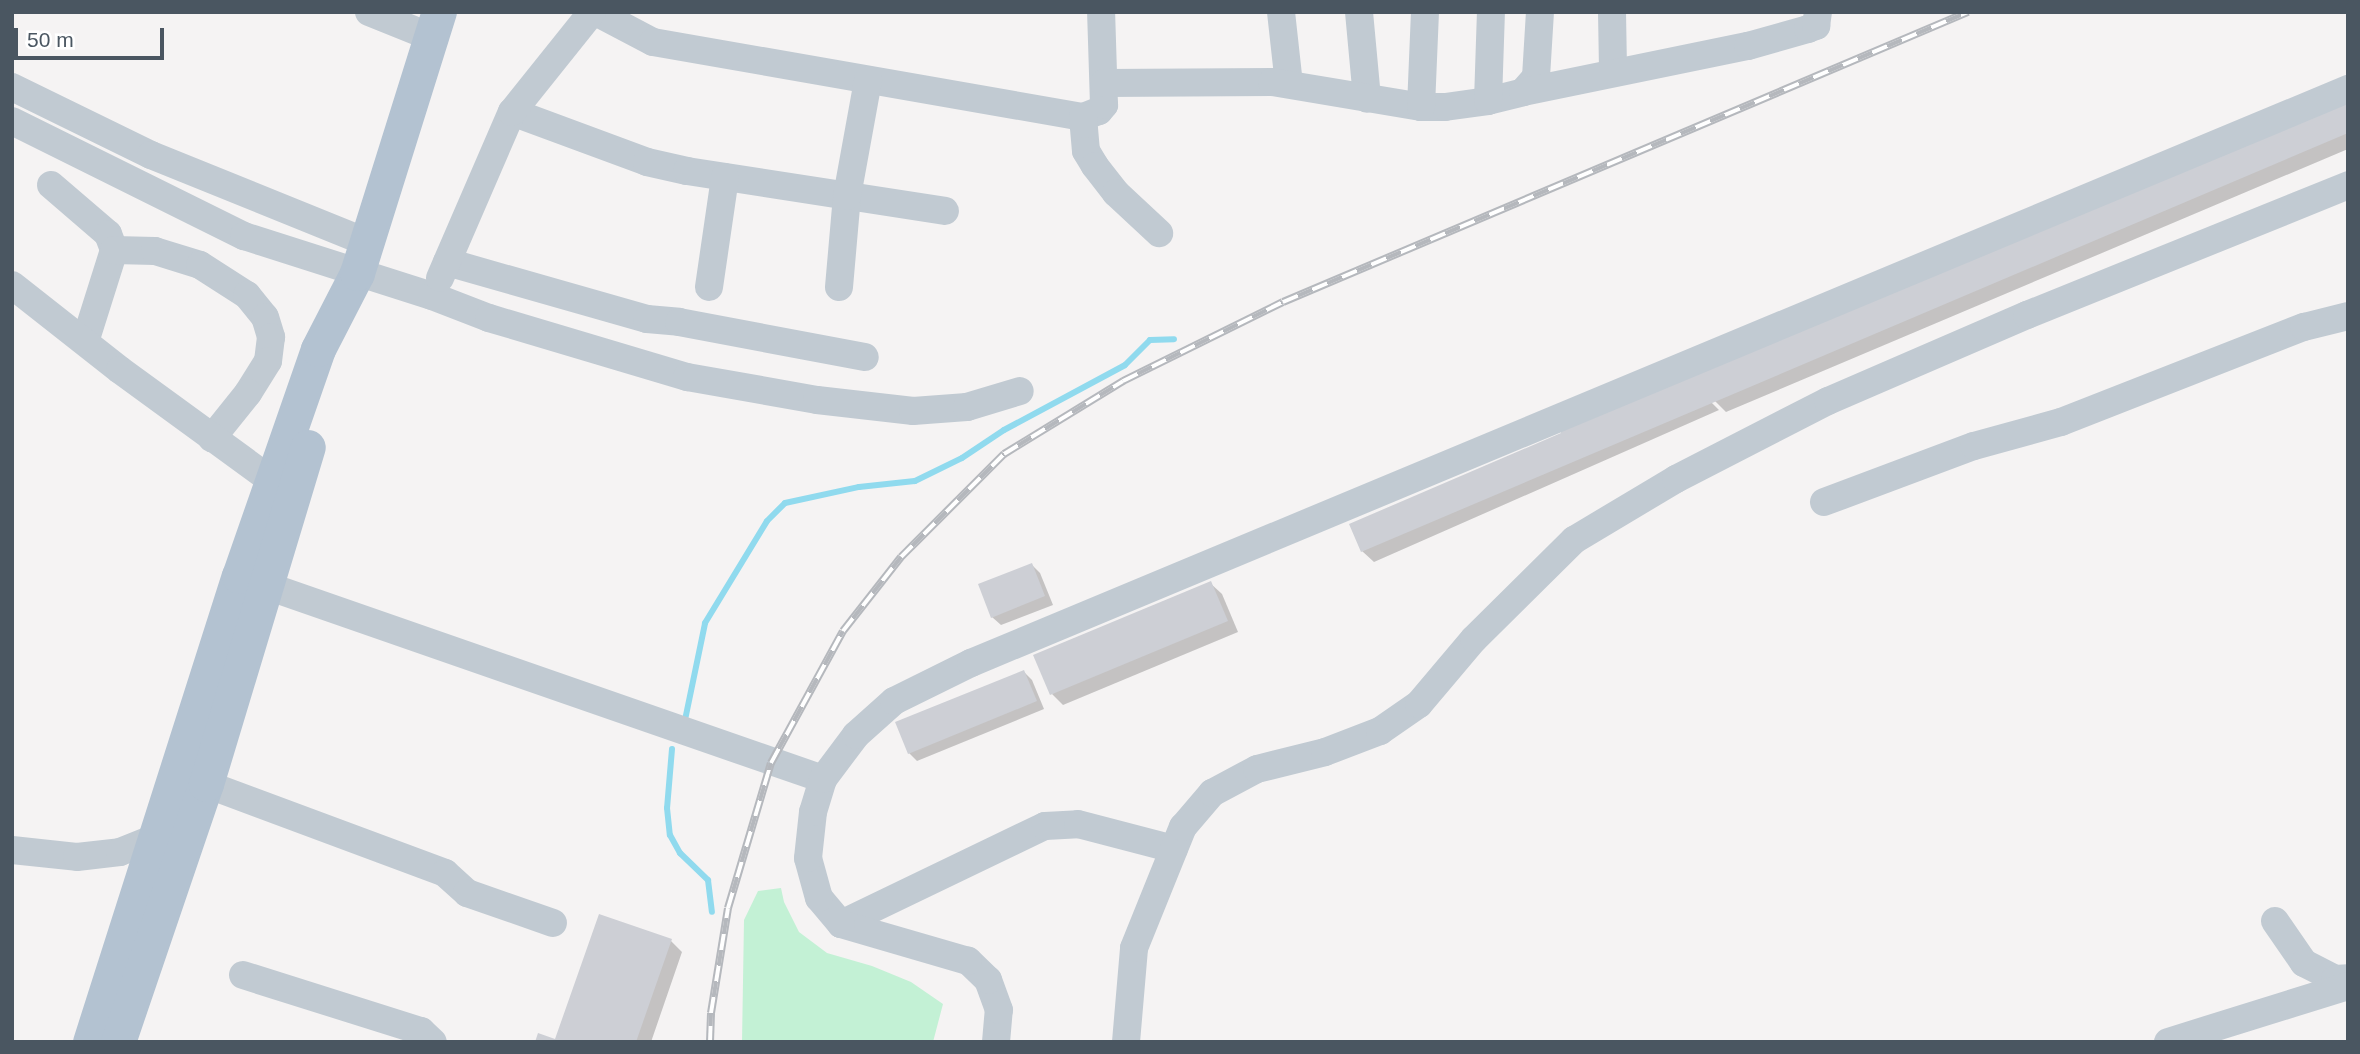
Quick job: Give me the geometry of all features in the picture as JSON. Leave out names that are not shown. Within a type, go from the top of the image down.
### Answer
[{"type":"main road","points":[[118,1042],[206,783],[272,481],[318,349],[343,304],[361,258],[435,25]]},
{"type":"main road","points":[[90,1042],[153,838],[337,356],[343,304]]},
{"type":"street","points":[[369,12],[435,25]]},
{"type":"street","points":[[432,296],[512,112],[594,12],[653,42],[1083,117],[1091,115],[1104,105],[1101,12]]},
{"type":"street","points":[[1281,12],[1289,84]]},
{"type":"street","points":[[1359,12],[1367,99]]},
{"type":"street","points":[[1421,107],[1424,12]]},
{"type":"street","points":[[1489,101],[1491,12]]},
{"type":"street","points":[[1523,92],[1536,77],[1540,12]]},
{"type":"street","points":[[1612,12],[1613,71]]},
{"type":"street","points":[[1104,83],[1289,84],[1421,107],[1445,107],[1489,101],[1613,71],[1724,51],[1808,30],[1816,26],[1818,12]]},
{"type":"street","points":[[839,287],[847,196],[868,80]]},
{"type":"street","points":[[12,87],[361,258],[432,296],[489,318],[687,377],[874,408],[936,411],[967,407],[1020,391]]},
{"type":"street","points":[[996,1042],[999,1010],[988,980],[968,961],[841,924],[819,898],[808,858],[813,812],[823,779],[856,735],[894,701],[971,663],[2348,89]]},
{"type":"street","points":[[512,112],[647,162],[725,177],[945,211]]},
{"type":"street","points":[[1083,117],[1086,150],[1096,166],[1116,192],[1159,233]]},
{"type":"street","points":[[12,121],[244,236],[361,258]]},
{"type":"street","points":[[709,287],[725,177]]},
{"type":"street","points":[[51,185],[108,234],[114,250],[85,342]]},
{"type":"street","points":[[1126,1042],[1134,948],[1183,827],[1212,793],[1257,769],[1325,752],[1380,731],[1419,704],[1474,639],[1574,540],[1676,479],[1828,401],[2027,315],[2348,185]]},
{"type":"street","points":[[114,250],[155,251],[200,265],[247,295],[265,317],[271,337],[268,361],[212,438]]},
{"type":"street","points":[[447,262],[647,319],[679,322],[865,357]]},
{"type":"street","points":[[12,285],[272,481]]},
{"type":"street","points":[[1824,502],[1974,446],[2062,422],[2304,327],[2348,316]]},
{"type":"street","points":[[251,581],[823,779]]},
{"type":"street","points":[[206,783],[445,873],[467,893],[553,923]]},
{"type":"street","points":[[841,924],[1045,827],[1078,824],[1174,849]]},
{"type":"street","points":[[12,850],[77,857],[120,852],[153,838]]},
{"type":"street","points":[[2275,922],[2304,964],[2335,979],[2348,978]]},
{"type":"street","points":[[243,975],[421,1031],[433,1042]]},
{"type":"street","points":[[2168,1042],[2348,986]]},
{"type":"green space","points":[[781,888],[784,902],[799,932],[827,953],[872,966],[911,982],[943,1004],[933,1042],[742,1042],[744,920],[758,891]]},
{"type":"building","points":[[2348,96],[2348,133],[1361,552],[1349,524],[1561,433],[1560,429]]},
{"type":"building","points":[[1032,563],[1045,596],[991,618],[978,584]]},
{"type":"building","points":[[1211,581],[1228,621],[1050,695],[1033,655]]},
{"type":"building","points":[[1024,670],[1037,701],[908,754],[895,722]]},
{"type":"building","points":[[599,914],[672,939],[636,1042],[535,1042],[538,1033],[555,1039]]},
{"type":"waterway","points":[[685,720],[705,623],[767,521],[785,503],[859,487],[915,481],[962,458],[1004,430],[1125,365],[1150,340],[1174,339]]},
{"type":"waterway","points":[[672,749],[667,808],[670,835],[680,853],[708,880],[712,912]]},
{"type":"railway","points":[[710,1042],[711,1013],[728,908],[771,763],[843,631],[901,557],[1004,454],[1123,381],[1283,302],[1968,12]]}]
